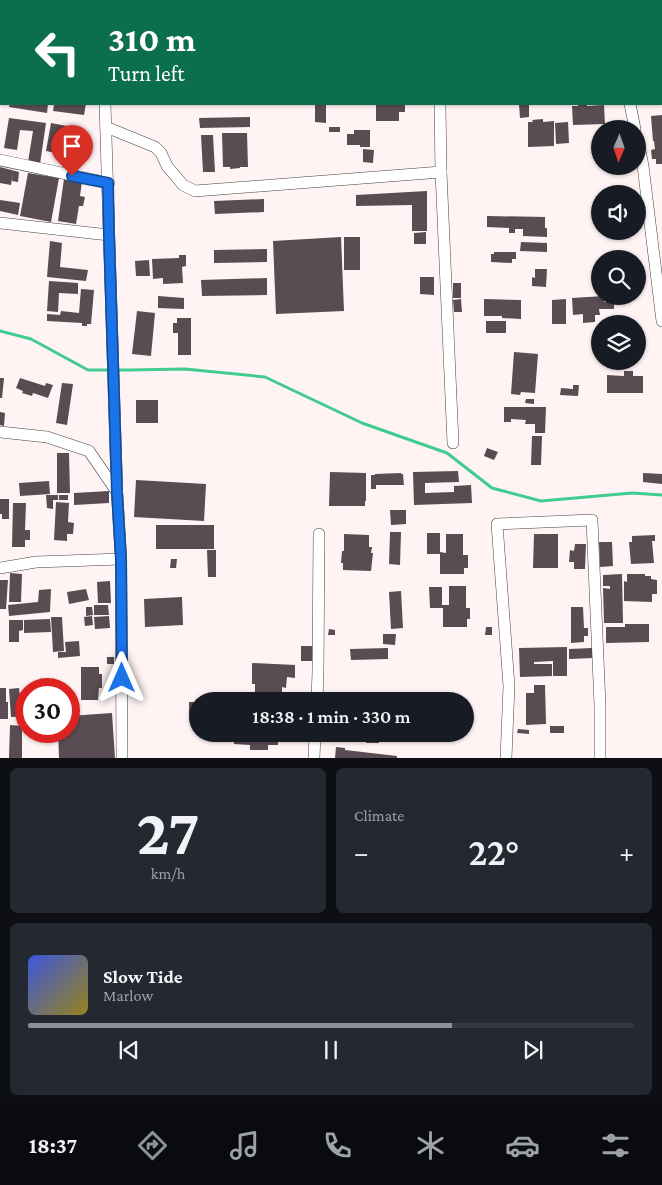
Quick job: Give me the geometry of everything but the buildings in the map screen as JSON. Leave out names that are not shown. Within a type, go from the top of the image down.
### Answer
[{"type":"street","points":[[105,105],[117,492],[121,559],[122,758]]},
{"type":"street","points":[[440,105],[453,443]]},
{"type":"street","points":[[630,105],[633,120]]},
{"type":"street","points":[[106,127],[155,147],[183,186],[195,192],[442,172]]},
{"type":"street","points":[[0,160],[108,183]]},
{"type":"street","points":[[644,175],[662,321]]},
{"type":"street","points":[[0,223],[109,235]]},
{"type":"street","points":[[0,432],[48,436],[88,451],[117,492]]},
{"type":"street","points":[[506,758],[509,686],[497,524],[592,520],[600,705],[600,758]]},
{"type":"street","points":[[317,692],[319,534]]},
{"type":"street","points":[[0,568],[36,562],[121,559]]},
{"type":"street","points":[[314,758],[315,742]]},
{"type":"waterway","points":[[0,331],[31,339],[88,370],[185,369],[265,377],[362,423],[447,453],[492,488],[541,501],[632,493],[662,495]]},
{"type":"route","points":[[72,176],[108,183],[117,492],[121,559],[122,678]]}]
